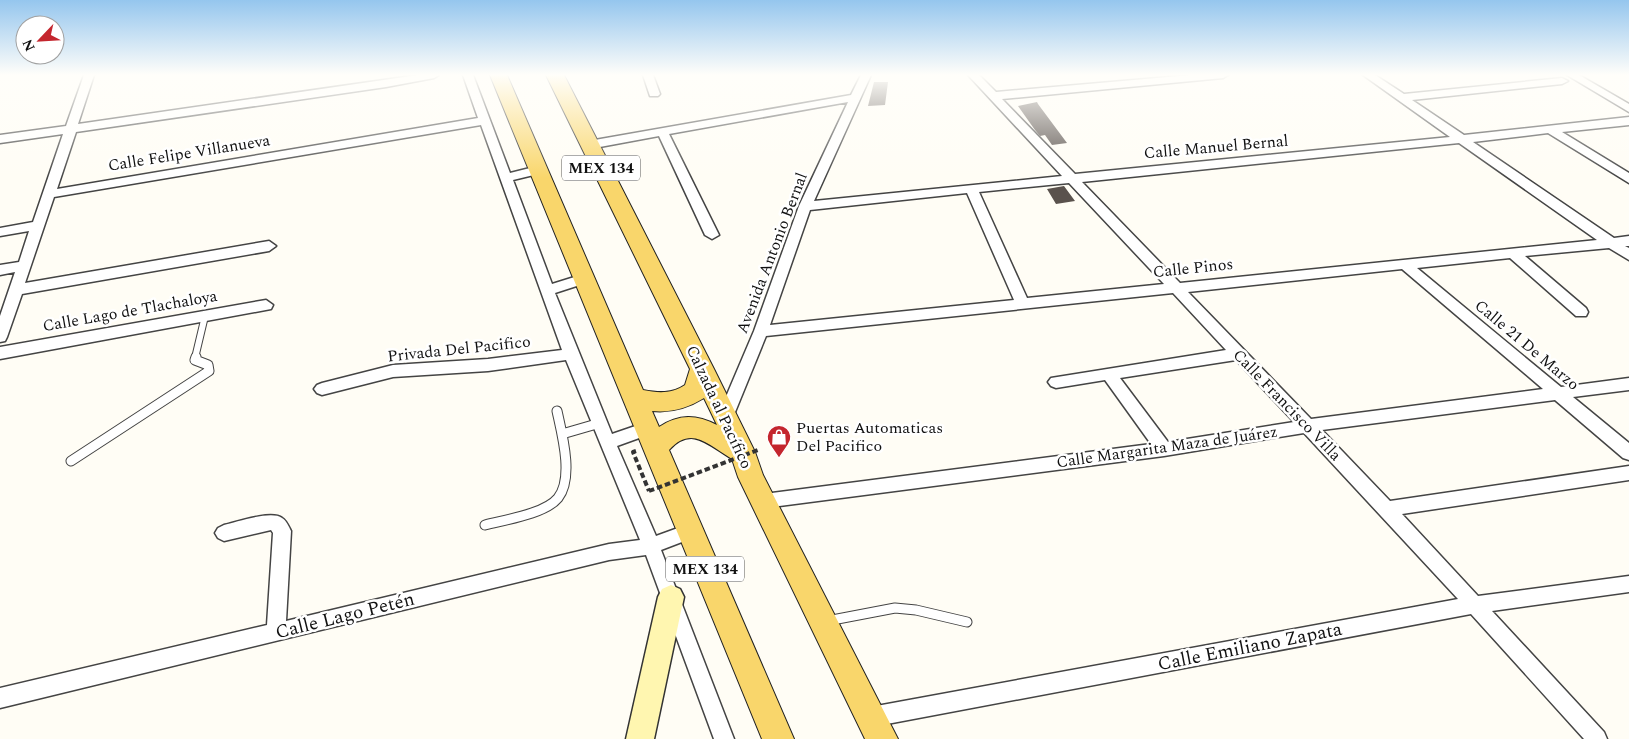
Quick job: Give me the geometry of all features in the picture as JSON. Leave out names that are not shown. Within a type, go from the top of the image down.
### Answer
[{"type":"main road","name":"MEX 134","points":[[513,109],[635,398],[689,532],[778,739]]},
{"type":"main road","name":"Calzada al Pacífico","points":[[572,109],[725,418],[750,451],[764,501],[877,728]]},
{"type":"main road","points":[[635,398],[648,402],[668,402],[689,396],[695,391],[702,369]]},
{"type":"main road","points":[[651,438],[696,426],[750,451]]},
{"type":"main road","points":[[640,739],[671,597]]},
{"type":"street","points":[[0,336],[77,109]]},
{"type":"street","points":[[0,139],[207,109]]},
{"type":"street","points":[[479,109],[571,354],[651,546],[724,739]]},
{"type":"street","points":[[589,145],[785,109]]},
{"type":"street","name":"Avenida Antonio Bernal","points":[[725,418],[761,331],[805,206],[851,109]]},
{"type":"street","name":"Calle Francisco Villa","points":[[1005,109],[1387,509],[1597,739]]},
{"type":"street","points":[[1418,109],[1629,255]]},
{"type":"street","name":"Calle Felipe Villanueva","points":[[49,194],[483,121]]},
{"type":"street","name":"Calle Manuel Bernal","points":[[805,206],[1462,140],[1629,121]]},
{"type":"street","points":[[1551,130],[1629,179]]},
{"type":"street","points":[[662,131],[712,234]]},
{"type":"street","points":[[505,178],[538,170]]},
{"type":"street","points":[[971,188],[1023,304]]},
{"type":"street","points":[[0,232],[38,225]]},
{"type":"street","name":"Calle Pinos","points":[[761,331],[1629,241]]},
{"type":"street","points":[[16,290],[268,246]]},
{"type":"street","points":[[1514,254],[1581,312]]},
{"type":"street","name":"Calle 21 De Marzo","points":[[1404,264],[1629,453]]},
{"type":"street","points":[[0,270],[24,266]]},
{"type":"street","points":[[547,290],[584,279]]},
{"type":"street","name":"Calle Lago de Tlachaloya","points":[[0,352],[266,305]]},
{"type":"street","name":"Privada Del Pacifico","points":[[322,389],[393,371],[488,365],[571,354]]},
{"type":"street","points":[[1056,382],[1238,354]]},
{"type":"street","points":[[1109,374],[1164,449]]},
{"type":"street","name":"Calle Margarita Maza de Juárez","points":[[764,501],[1164,449],[1307,426],[1629,384]]},
{"type":"street","points":[[608,443],[651,438]]},
{"type":"street","points":[[1387,509],[1629,472]]},
{"type":"street","points":[[224,533],[271,522],[276,523],[282,531],[276,633]]},
{"type":"street","name":"Calle Lago Petén","points":[[0,698],[608,552],[651,546],[689,532]]},
{"type":"street","name":"Calle Emiliano Zapata","points":[[877,728],[1474,605],[1629,584]]},
{"type":"lane","points":[[71,461],[209,371],[208,364],[195,360],[205,316]]},
{"type":"lane","points":[[485,525],[542,508],[557,499],[566,478],[562,434],[557,411]]},
{"type":"lane","points":[[562,434],[600,423]]},
{"type":"lane","points":[[824,622],[895,608],[916,610],[967,622]]},
{"type":"path","points":[[649,491],[750,451]]},
{"type":"building","points":[[1020,109],[1042,109],[1067,143],[1052,145],[1045,135],[1040,136]]},
{"type":"building","points":[[1064,186],[1075,201],[1056,204],[1047,189]]},
{"type":"place","name":"Puertas Automaticas Del Pacifico","points":[[779,458]]}]
